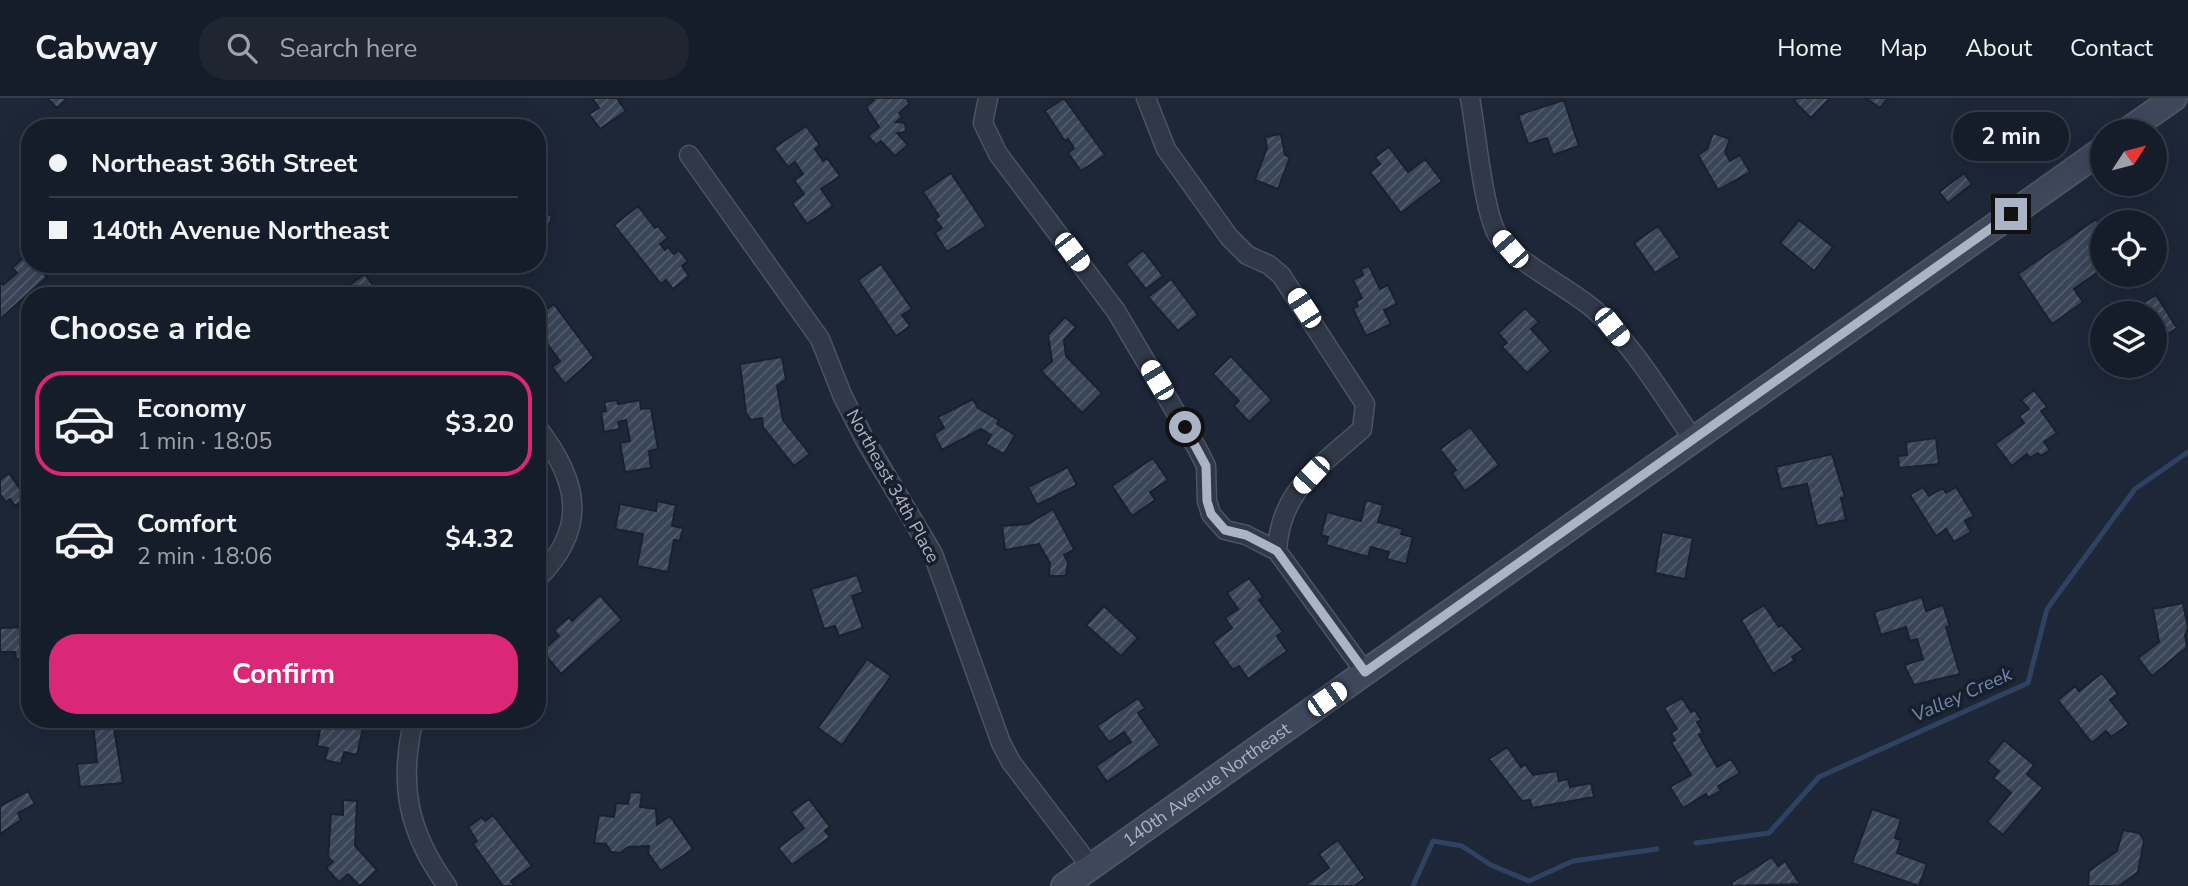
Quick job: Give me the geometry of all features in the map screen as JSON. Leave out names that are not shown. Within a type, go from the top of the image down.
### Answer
[{"type":"street","points":[[988,98],[983,123],[998,154],[1116,311],[1198,450],[1206,466],[1207,501],[1211,514],[1225,530],[1246,535],[1277,551],[1365,672]]},
{"type":"street","points":[[1146,98],[1166,149],[1229,237],[1247,255],[1269,265],[1281,275],[1365,404],[1362,429],[1311,475],[1286,504],[1277,551]]},
{"type":"street","points":[[1471,98],[1489,210],[1496,233],[1510,249],[1593,309],[1612,327],[1693,439]]},
{"type":"street","points":[[2144,119],[2174,98]]},
{"type":"street","name":"Northeast 34th Place","points":[[689,155],[820,339],[865,440],[933,554],[1001,743],[1012,762],[1091,867]]},
{"type":"street","name":"140th Avenue Northeast","points":[[1064,886],[2090,158]]},
{"type":"street","points":[[546,441],[564,468],[572,488],[573,508],[570,531],[563,547],[546,568]]},
{"type":"street","points":[[413,728],[408,746],[407,801],[424,849],[447,886]]},
{"type":"building","points":[[47,98],[68,98],[57,108]]},
{"type":"building","points":[[592,98],[621,98],[618,100],[626,111],[600,129],[589,114],[599,108]]},
{"type":"building","points":[[872,98],[907,98],[909,104],[899,113],[902,117],[896,122],[905,123],[906,132],[897,133],[908,145],[895,156],[881,141],[876,145],[868,136],[879,127],[866,107],[874,100]]},
{"type":"building","points":[[1064,98],[1105,155],[1081,171],[1068,153],[1074,148],[1068,139],[1065,141],[1045,111]]},
{"type":"building","points":[[1797,98],[1830,98],[1811,118],[1794,101]]},
{"type":"building","points":[[1866,98],[1888,98],[1880,108]]},
{"type":"building","points":[[1564,100],[1579,146],[1553,155],[1547,138],[1528,144],[1518,115]]},
{"type":"building","points":[[806,126],[820,145],[815,149],[823,161],[827,158],[840,176],[821,189],[833,206],[807,224],[792,203],[804,194],[794,180],[803,174],[795,162],[788,167],[774,148]]},
{"type":"building","points":[[1713,133],[1730,139],[1725,152],[1730,161],[1740,155],[1750,172],[1718,190],[1698,155],[1707,149]]},
{"type":"building","points":[[1281,134],[1285,155],[1290,157],[1278,189],[1255,180],[1267,148],[1265,137]]},
{"type":"building","points":[[1389,147],[1408,172],[1425,159],[1442,181],[1401,213],[1370,172],[1380,164],[1375,157]]},
{"type":"building","points":[[951,173],[986,226],[947,252],[935,233],[942,228],[935,219],[939,216],[923,192]]},
{"type":"building","points":[[1964,173],[1972,184],[1948,203],[1939,192]]},
{"type":"building","points":[[638,206],[655,228],[658,226],[668,238],[660,244],[665,250],[668,247],[674,254],[679,250],[688,261],[682,266],[689,276],[673,289],[666,280],[661,284],[614,225]]},
{"type":"building","points":[[546,213],[552,216],[546,233]]},
{"type":"building","points":[[1799,220],[1833,247],[1814,271],[1780,243]]},
{"type":"building","points":[[2090,223],[2090,278],[2074,289],[2083,302],[2052,324],[2018,274]]},
{"type":"building","points":[[1658,226],[1680,257],[1655,273],[1634,243]]},
{"type":"building","points":[[1143,250],[1163,276],[1146,289],[1126,264]]},
{"type":"building","points":[[21,260],[21,273],[43,273],[47,277],[36,287],[21,287],[21,300],[0,319],[0,282],[3,285],[17,273],[12,268]]},
{"type":"building","points":[[881,264],[912,309],[902,315],[910,326],[896,336],[858,280]]},
{"type":"building","points":[[1369,266],[1380,289],[1388,285],[1397,304],[1384,310],[1391,324],[1366,336],[1353,309],[1358,306],[1356,301],[1362,298],[1353,280],[1363,275],[1361,269]]},
{"type":"building","points":[[365,274],[374,287],[347,287]]},
{"type":"building","points":[[1171,279],[1198,315],[1178,331],[1148,297]]},
{"type":"building","points":[[2156,295],[2160,301],[2146,301]]},
{"type":"building","points":[[554,304],[594,358],[565,384],[552,367],[560,361],[546,342],[546,310]]},
{"type":"building","points":[[1525,308],[1539,322],[1531,329],[1551,351],[1527,373],[1502,347],[1507,343],[1498,333]]},
{"type":"building","points":[[2167,312],[2177,328],[2167,335]]},
{"type":"building","points":[[1065,317],[1076,327],[1064,340],[1066,356],[1102,393],[1082,413],[1041,371],[1052,361],[1048,335]]},
{"type":"building","points":[[1231,356],[1272,400],[1249,422],[1234,406],[1239,401],[1213,374]]},
{"type":"building","points":[[782,357],[786,379],[777,386],[783,420],[810,454],[794,466],[763,427],[762,418],[751,420],[746,413],[740,364]]},
{"type":"building","points":[[2034,390],[2047,407],[2041,411],[2057,433],[2044,442],[2050,450],[2041,456],[2038,453],[2030,458],[2027,454],[2012,466],[1995,444],[2024,423],[2019,416],[2029,409],[2021,400]]},
{"type":"building","points":[[973,399],[978,408],[999,420],[997,424],[1015,435],[1004,454],[986,444],[991,435],[981,429],[942,450],[934,434],[944,428],[938,417]]},
{"type":"building","points":[[617,400],[618,404],[640,400],[641,409],[651,408],[658,449],[649,451],[651,468],[625,472],[620,443],[630,441],[626,420],[618,422],[620,429],[604,432],[601,412],[606,411],[604,402]]},
{"type":"building","points":[[1470,427],[1499,465],[1465,491],[1452,473],[1456,470],[1440,449]]},
{"type":"building","points":[[1936,438],[1939,464],[1899,468],[1898,456],[1907,455],[1906,442]]},
{"type":"building","points":[[1832,454],[1845,497],[1841,498],[1846,520],[1817,526],[1807,484],[1781,489],[1776,467]]},
{"type":"building","points":[[1153,458],[1168,480],[1150,492],[1155,500],[1132,516],[1112,486]]},
{"type":"building","points":[[1068,467],[1077,485],[1037,505],[1028,487]]},
{"type":"building","points":[[9,473],[21,491],[21,502],[15,506],[10,499],[6,502],[0,494],[0,480]]},
{"type":"building","points":[[1923,487],[1929,496],[1943,488],[1946,493],[1956,487],[1974,516],[1965,521],[1971,532],[1954,542],[1946,529],[1936,536],[1910,495]]},
{"type":"building","points":[[1366,500],[1383,505],[1378,522],[1403,529],[1401,534],[1413,537],[1406,564],[1387,559],[1389,552],[1371,547],[1368,557],[1326,545],[1328,537],[1321,535],[1327,512],[1361,521]]},
{"type":"building","points":[[657,501],[676,505],[672,526],[683,528],[680,541],[674,540],[668,572],[637,566],[643,534],[615,529],[620,504],[656,511]]},
{"type":"building","points":[[1053,509],[1074,549],[1064,555],[1068,562],[1066,576],[1049,576],[1050,563],[1039,544],[1005,550],[1002,526],[1028,524]]},
{"type":"building","points":[[1662,532],[1693,538],[1685,579],[1655,573]]},
{"type":"building","points":[[857,575],[863,592],[852,596],[863,628],[839,636],[835,626],[824,629],[811,589]]},
{"type":"building","points":[[1249,578],[1263,597],[1259,600],[1283,632],[1277,636],[1287,651],[1248,679],[1239,666],[1233,670],[1213,642],[1232,628],[1225,618],[1238,609],[1227,593]]},
{"type":"building","points":[[600,595],[622,620],[561,674],[546,656],[546,647],[559,636],[554,630],[569,617],[572,621]]},
{"type":"building","points":[[1922,597],[1926,611],[1943,605],[1950,626],[1946,627],[1960,674],[1914,685],[1904,665],[1923,659],[1917,639],[1910,641],[1906,627],[1881,635],[1874,612]]},
{"type":"building","points":[[2183,603],[2188,628],[2185,635],[2187,647],[2152,676],[2138,658],[2159,642],[2153,609]]},
{"type":"building","points":[[1764,605],[1779,627],[1782,625],[1803,649],[1792,657],[1795,660],[1773,674],[1741,620]]},
{"type":"building","points":[[1104,606],[1138,638],[1121,656],[1086,625]]},
{"type":"building","points":[[21,627],[21,659],[16,659],[15,652],[0,652],[0,628]]},
{"type":"building","points":[[867,659],[891,676],[842,745],[818,728]]},
{"type":"building","points":[[2102,673],[2118,694],[2110,700],[2129,724],[2111,737],[2106,731],[2092,743],[2058,700],[2075,686],[2079,691]]},
{"type":"building","points":[[1138,698],[1145,708],[1138,713],[1160,745],[1107,782],[1096,766],[1131,742],[1124,732],[1109,742],[1097,726]]},
{"type":"building","points":[[1682,698],[1691,712],[1695,710],[1701,720],[1697,722],[1703,733],[1699,735],[1717,767],[1731,759],[1740,773],[1718,786],[1721,791],[1708,798],[1706,794],[1683,808],[1670,787],[1691,775],[1671,742],[1675,740],[1671,733],[1677,729],[1664,708]]},
{"type":"building","points":[[93,728],[114,728],[123,783],[80,787],[77,764],[97,762]]},
{"type":"building","points":[[320,728],[363,728],[357,755],[344,752],[341,764],[325,760],[328,748],[317,746]]},
{"type":"building","points":[[2004,740],[2034,765],[2027,774],[2043,788],[2003,835],[1987,822],[2011,793],[1993,778],[1999,771],[1987,761]]},
{"type":"building","points":[[1507,747],[1521,767],[1525,764],[1533,775],[1557,771],[1559,781],[1568,779],[1570,787],[1591,783],[1594,797],[1532,808],[1530,800],[1522,801],[1489,759]]},
{"type":"building","points":[[28,791],[35,804],[18,813],[21,820],[0,834],[0,806]]},
{"type":"building","points":[[630,792],[642,793],[640,807],[656,809],[657,825],[670,816],[693,849],[661,871],[648,853],[649,846],[628,847],[620,853],[611,852],[606,844],[594,843],[599,815],[614,817],[616,803],[628,804]]},
{"type":"building","points":[[809,799],[830,827],[825,831],[830,837],[792,865],[778,848],[804,828],[791,812]]},
{"type":"building","points":[[343,800],[357,801],[355,846],[377,870],[360,886],[348,874],[339,882],[326,868],[333,862],[328,857],[331,814],[343,815]]},
{"type":"building","points":[[1872,809],[1901,819],[1895,838],[1901,840],[1897,853],[1927,864],[1919,886],[1852,863]]},
{"type":"building","points":[[493,815],[532,866],[511,881],[515,886],[503,886],[473,844],[477,841],[468,827],[482,817],[485,821]]},
{"type":"building","points":[[2123,830],[2139,833],[2144,840],[2138,872],[2119,886],[2088,886],[2089,871],[2117,851]]},
{"type":"building","points":[[1338,840],[1365,878],[1354,886],[1304,886],[1329,868],[1319,854]]},
{"type":"building","points":[[1772,857],[1778,866],[1785,861],[1800,884],[1733,886],[1731,883]]},
{"type":"waterway","name":"Valley Creek","points":[[1696,843],[1769,833],[1819,777],[2028,683],[2047,609],[2135,489],[2188,452]]},
{"type":"waterway","name":"Valley Creek","points":[[1413,886],[1433,841],[1462,846],[1491,865],[1529,881],[1573,861],[1657,849]]},
{"type":"route","points":[[1185,427],[1206,466],[1207,501],[1211,514],[1225,530],[1246,535],[1277,551],[1365,672],[2011,214]]}]
